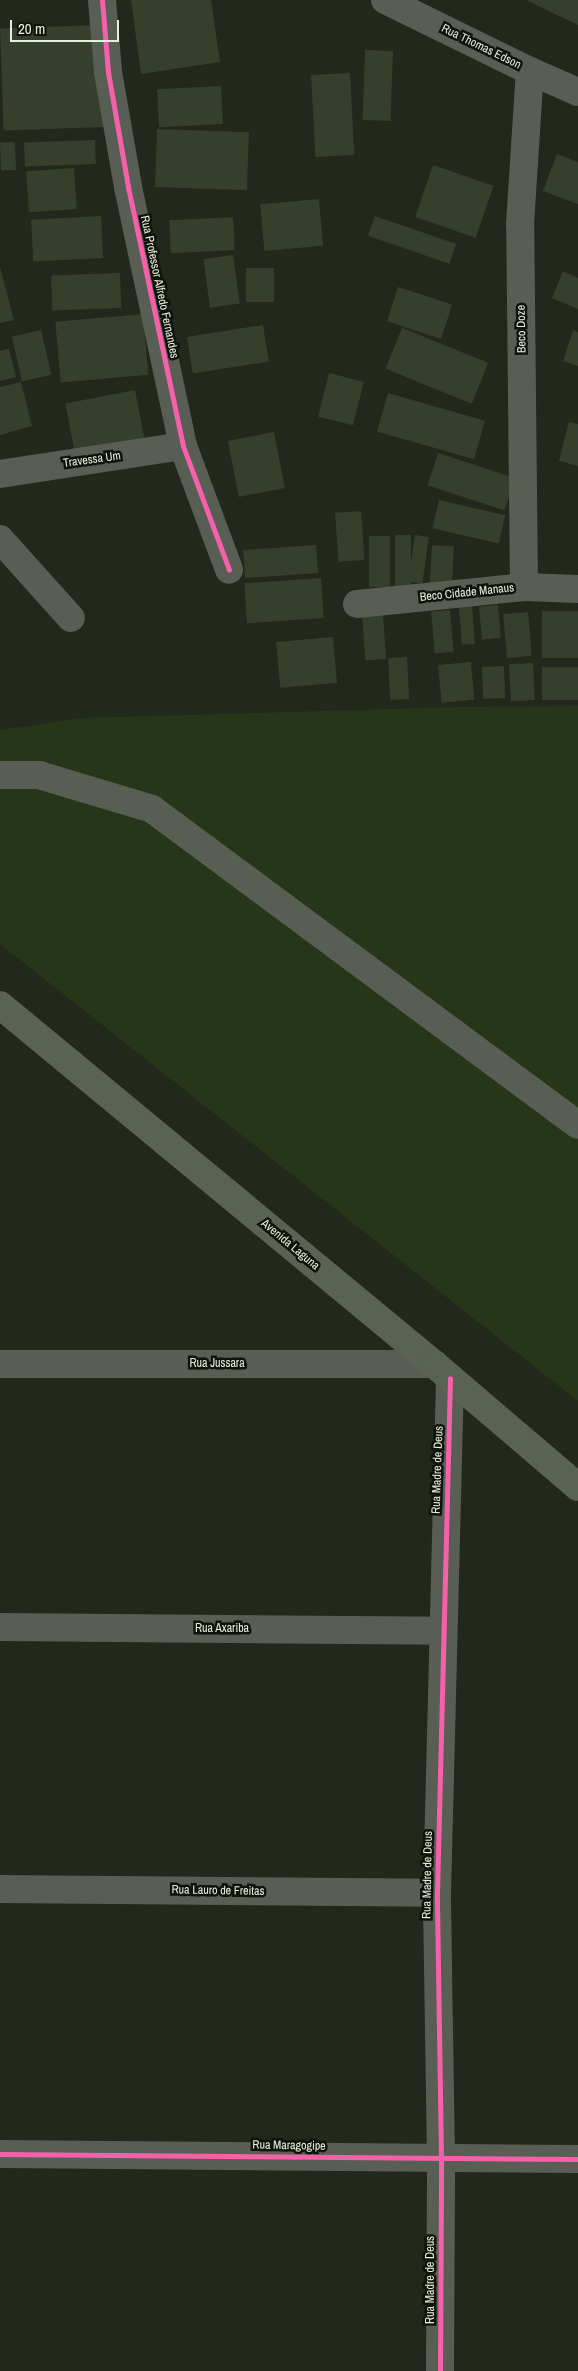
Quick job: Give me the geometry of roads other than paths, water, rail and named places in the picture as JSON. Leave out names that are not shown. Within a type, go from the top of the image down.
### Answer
[{"type":"main road","name":"Avenida Laguna","points":[[0,1005],[442,1371],[578,1487]]},
{"type":"street","name":"Rua Professor Alfredo Fernandes","points":[[102,0],[108,72],[128,188],[183,446],[229,570]]},
{"type":"street","name":"Rua Thomas Edson","points":[[385,0],[530,72],[578,92]]},
{"type":"street","name":"Beco Doze","points":[[524,587],[520,224],[530,72]]},
{"type":"street","name":"Travessa Um","points":[[0,474],[183,446]]},
{"type":"street","points":[[0,539],[71,618]]},
{"type":"street","name":"Beco Cidade Manaus","points":[[357,604],[524,587],[578,590]]},
{"type":"street","points":[[0,775],[40,775],[152,810],[578,1125]]},
{"type":"street","name":"Rua Jussara","points":[[0,1364],[442,1371]]},
{"type":"street","name":"Rua Madre de Deus","points":[[440,2371],[441,2158],[437,1893],[443,1631],[442,1371]]},
{"type":"street","name":"Rua Axariba","points":[[0,1627],[443,1631]]},
{"type":"street","name":"Rua Lauro de Freitas","points":[[0,1889],[437,1893]]},
{"type":"street","name":"Rua Maragogipe","points":[[0,2154],[578,2159]]}]
